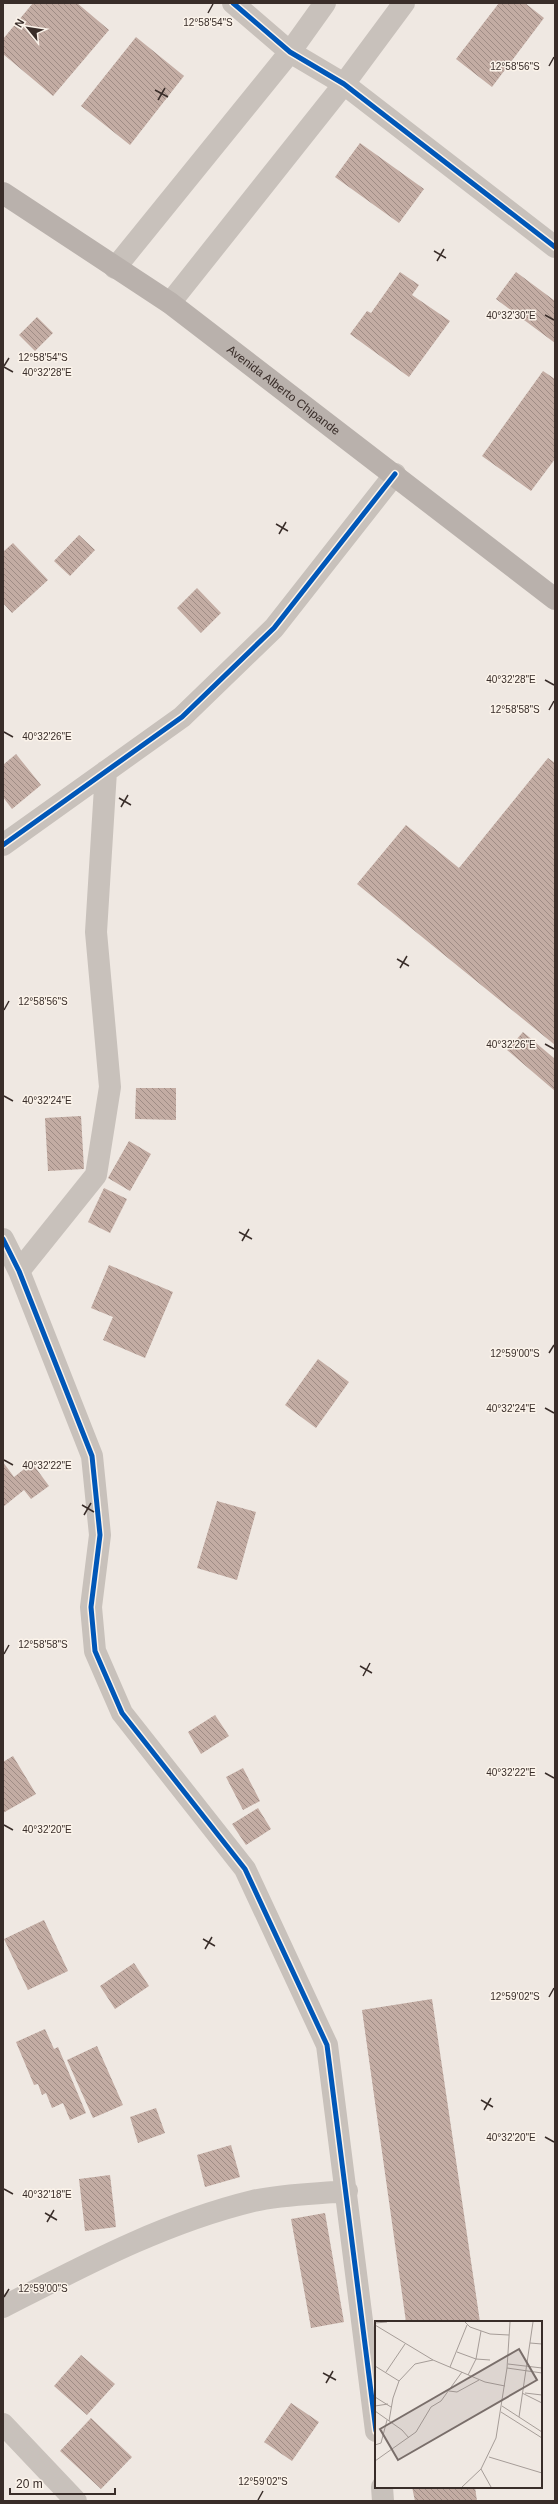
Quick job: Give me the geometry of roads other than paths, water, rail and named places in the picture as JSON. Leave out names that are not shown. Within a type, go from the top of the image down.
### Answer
[{"type":"main road","name":"Avenida Alberto Chipande","points":[[3,193],[170,303],[395,474],[555,599]]},
{"type":"street","points":[[233,3],[290,52],[344,84],[555,247]]},
{"type":"street","points":[[115,268],[290,52],[325,3]]},
{"type":"street","points":[[170,303],[344,84],[404,3]]},
{"type":"street","points":[[3,845],[182,717],[274,628],[395,474]]},
{"type":"street","points":[[19,1271],[96,1175],[110,1087],[96,932],[106,771]]},
{"type":"street","points":[[3,1239],[19,1271],[92,1456],[100,1534],[91,1607],[95,1651],[122,1713],[245,1870],[278,1937],[327,2045],[347,2191],[375,2423]]},
{"type":"street","points":[[3,2307],[116,2249],[182,2221],[255,2200],[347,2191]]},
{"type":"street","points":[[3,2424],[76,2501]]},
{"type":"street","points":[[382,2488],[383,2501]]}]
